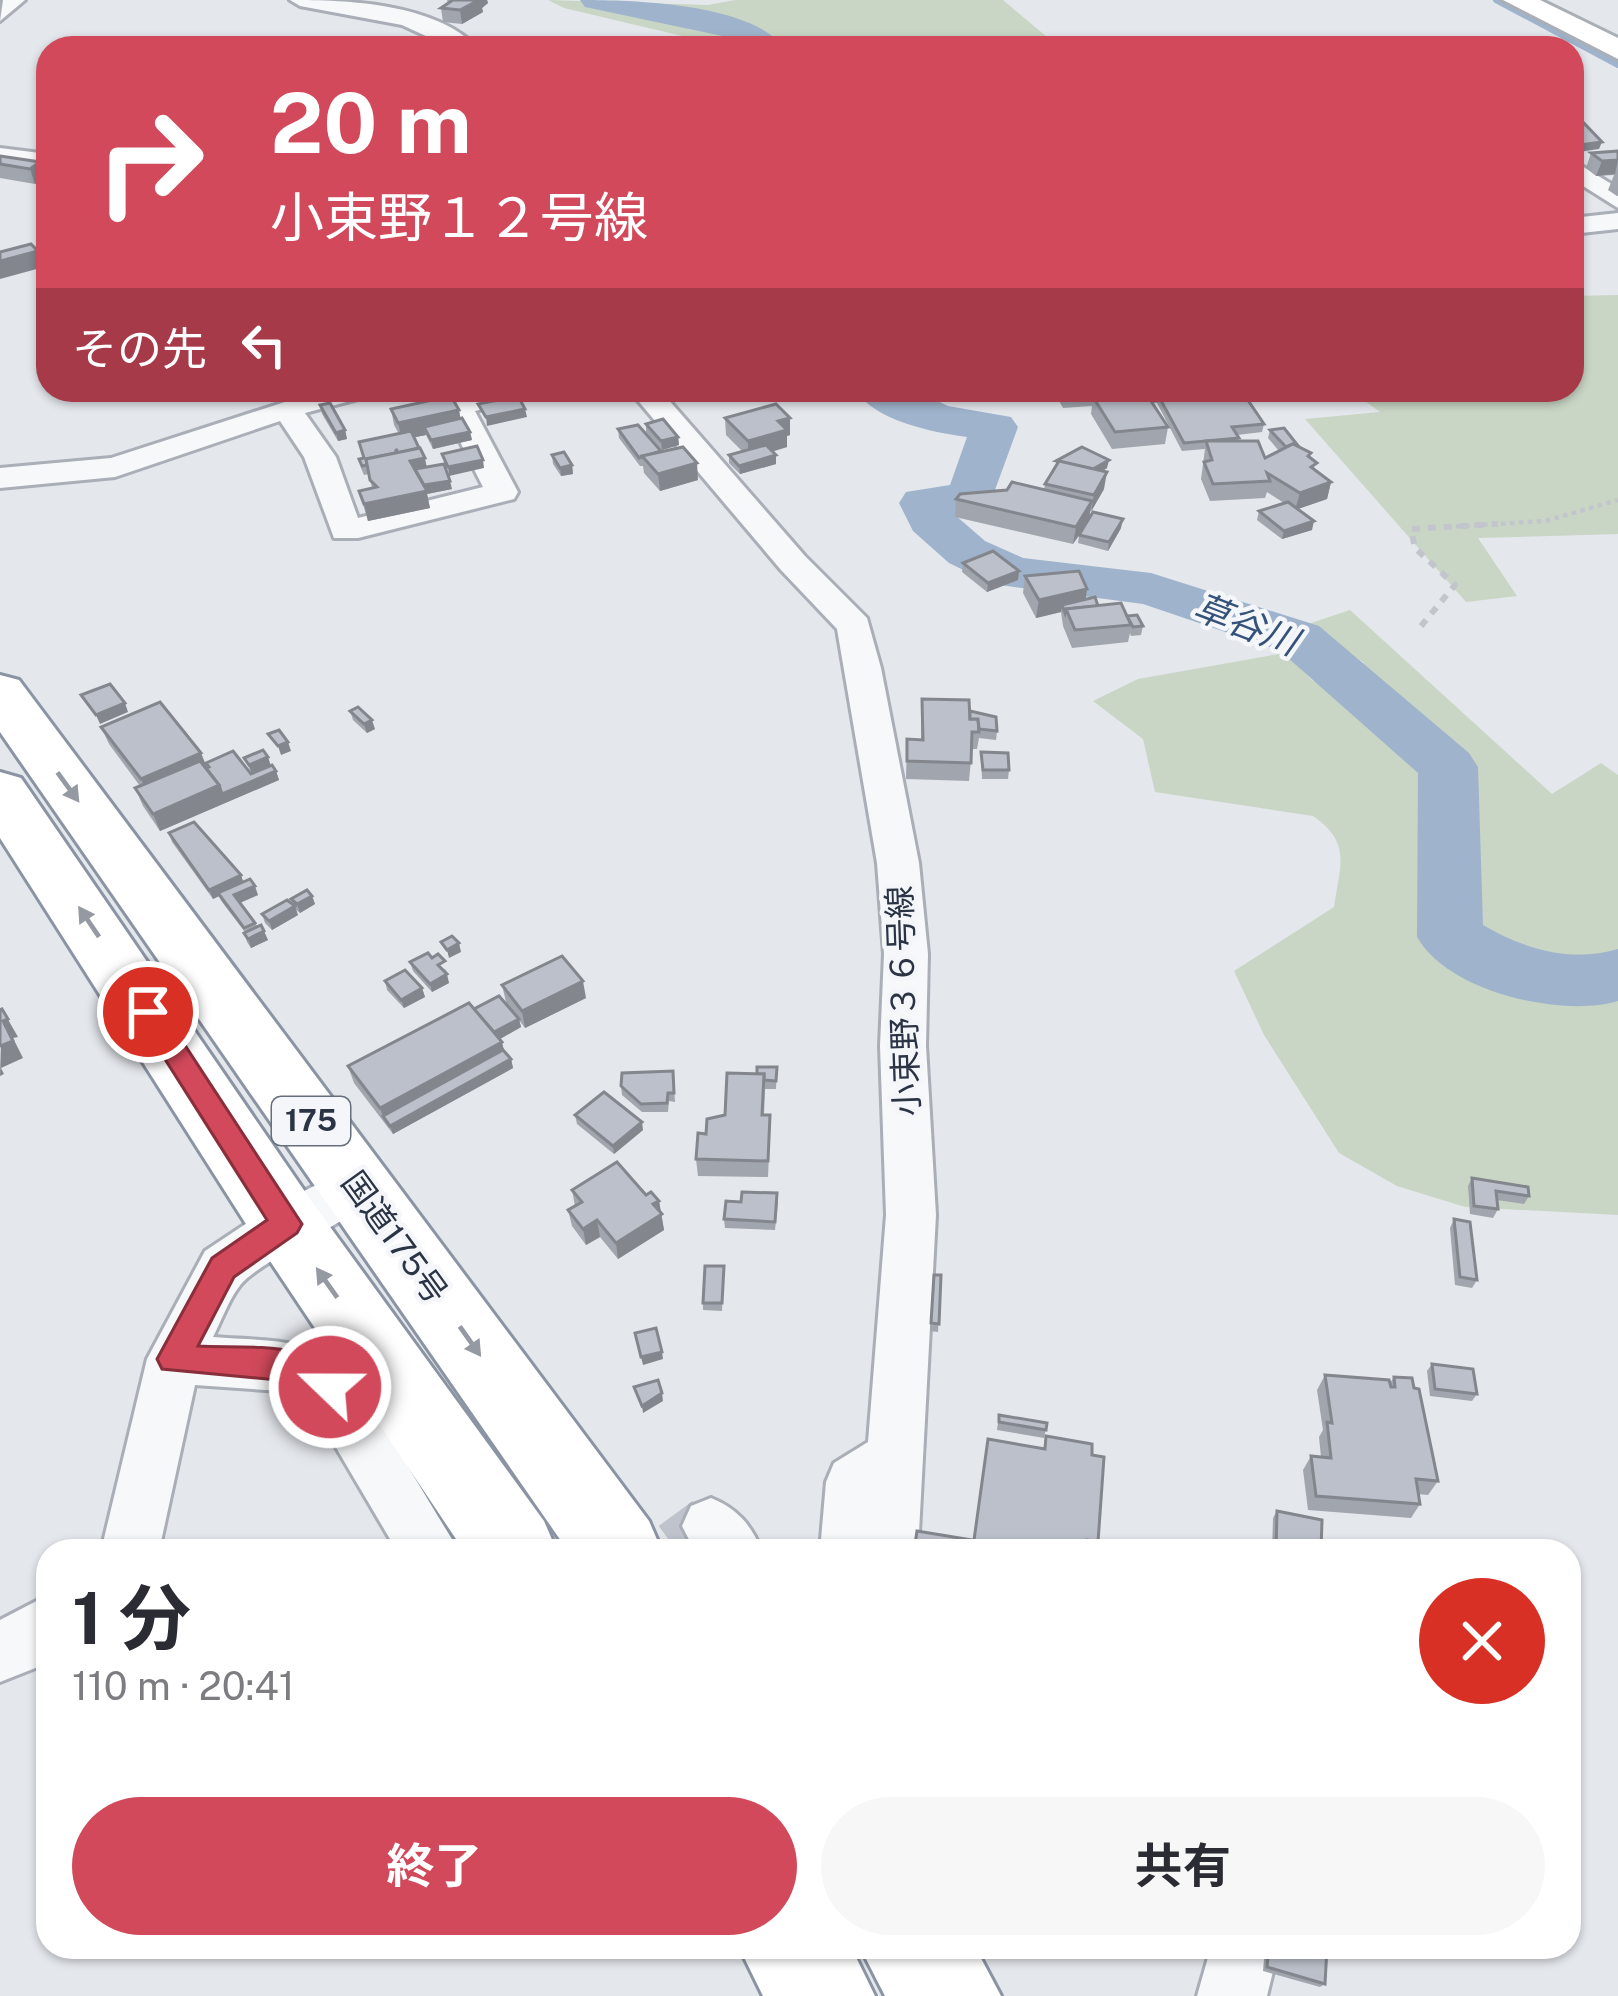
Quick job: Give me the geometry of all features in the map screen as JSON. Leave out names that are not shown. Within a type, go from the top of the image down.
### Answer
[{"type":"highway","name":"国道175号","points":[[0,692],[610,1539]]},
{"type":"highway","name":"175","points":[[0,792],[286,1224],[506,1539]]},
{"type":"highway","points":[[798,1959],[824,1996]]},
{"type":"highway","points":[[920,1959],[950,1996]]},
{"type":"main road","points":[[1516,0],[1618,50]]},
{"type":"street","points":[[0,15],[15,0]]},
{"type":"street","points":[[300,0],[452,36]]},
{"type":"street","points":[[0,155],[36,160]]},
{"type":"street","points":[[1584,176],[1618,200]]},
{"type":"street","points":[[1584,212],[1618,211]]},
{"type":"street","points":[[1584,225],[1618,221]]},
{"type":"street","points":[[0,478],[115,467],[311,402]]},
{"type":"street","points":[[414,417],[474,402]]},
{"type":"street","name":"小束野３６号線","points":[[654,402],[793,563],[854,626],[898,863],[906,954],[903,1046],[910,1215],[890,1539]]},
{"type":"street","points":[[287,408],[320,457],[346,531],[502,492],[457,406]]},
{"type":"street","points":[[133,1539],[174,1359],[223,1267],[286,1224],[358,1185]]},
{"type":"street","points":[[174,1359],[306,1368],[330,1387],[423,1539]]},
{"type":"street","points":[[850,1539],[854,1482],[895,1457]]},
{"type":"street","points":[[1232,1996],[1242,1959]]},
{"type":"path","points":[[1420,626],[1456,584],[1415,548],[1412,529],[1545,521],[1618,500]]},
{"type":"green space","points":[[548,0],[708,5],[735,0],[1003,0],[1046,36],[682,36]]},
{"type":"green space","points":[[1618,295],[1618,534],[1478,538],[1517,596],[1466,602],[1305,419],[1380,412],[1366,402],[1584,402],[1584,296]]},
{"type":"green space","points":[[1350,610],[1552,794],[1601,763],[1618,775],[1618,1215],[1465,1207],[1397,1186],[1339,1153],[1264,1035],[1234,971],[1334,907],[1340,856],[1334,836],[1313,816],[1155,792],[1143,739],[1093,701],[1138,679],[1284,653],[1313,681],[1364,663],[1308,624]]},
{"type":"building","points":[[453,0],[479,0],[460,10],[441,8]]},
{"type":"building","points":[[1584,123],[1602,142],[1584,144]]},
{"type":"building","points":[[1618,151],[1618,160],[1602,161],[1591,153]]},
{"type":"building","points":[[0,156],[36,161],[30,169],[0,164]]},
{"type":"building","points":[[31,244],[36,249],[0,261],[0,252]]},
{"type":"building","points":[[454,402],[459,410],[398,423],[391,409]]},
{"type":"building","points":[[521,402],[525,409],[486,417],[478,404]]},
{"type":"building","points":[[1096,402],[1152,402],[1168,427],[1115,432]]},
{"type":"building","points":[[1162,402],[1249,402],[1264,424],[1232,427],[1239,438],[1184,443]]},
{"type":"building","points":[[330,403],[345,430],[336,433],[320,405]]},
{"type":"building","points":[[776,404],[790,418],[778,421],[787,430],[748,441],[725,418]]},
{"type":"building","points":[[462,418],[470,432],[431,440],[424,427]]},
{"type":"building","points":[[663,419],[678,437],[661,441],[646,424]]},
{"type":"building","points":[[638,425],[661,451],[639,458],[618,429]]},
{"type":"building","points":[[1284,428],[1299,447],[1286,447],[1270,430]]},
{"type":"building","points":[[411,431],[419,448],[398,453],[396,449],[396,453],[366,459],[367,465],[362,466],[359,442]]},
{"type":"building","points":[[1206,441],[1258,441],[1265,458],[1293,444],[1311,453],[1308,456],[1317,463],[1311,467],[1331,482],[1300,493],[1267,473],[1270,481],[1213,484],[1204,462],[1212,460]]},
{"type":"building","points":[[766,445],[776,455],[739,466],[729,455]]},
{"type":"building","points":[[477,446],[483,460],[448,467],[442,454]]},
{"type":"building","points":[[683,447],[697,463],[658,474],[642,456]]},
{"type":"building","points":[[1082,447],[1109,460],[1093,469],[1056,461]]},
{"type":"building","points":[[420,448],[425,458],[410,461],[427,491],[364,504],[359,491],[377,487],[370,480],[366,459]]},
{"type":"building","points":[[564,452],[572,465],[560,468],[552,455]]},
{"type":"building","points":[[1059,461],[1107,472],[1094,495],[1045,484]]},
{"type":"building","points":[[444,464],[450,481],[424,485],[415,469]]},
{"type":"building","points":[[1012,482],[1092,501],[1076,527],[956,499],[960,494],[1007,490]]},
{"type":"building","points":[[1288,502],[1314,521],[1284,531],[1259,511]]},
{"type":"building","points":[[1093,512],[1123,519],[1109,542],[1079,535]]},
{"type":"building","points":[[993,551],[1019,571],[988,583],[963,563]]},
{"type":"building","points":[[1079,571],[1087,589],[1039,600],[1025,576]]},
{"type":"building","points":[[1095,597],[1098,606],[1066,609],[1065,613],[1062,605]]},
{"type":"building","points":[[1121,603],[1131,625],[1075,630],[1066,609]]},
{"type":"building","points":[[1137,615],[1143,626],[1133,627],[1127,616]]},
{"type":"building","points":[[110,684],[125,703],[96,715],[81,695]]},
{"type":"building","points":[[922,699],[969,700],[970,719],[978,719],[979,732],[972,732],[971,763],[907,761],[907,739],[923,740]]},
{"type":"building","points":[[160,702],[201,753],[141,779],[101,727]]},
{"type":"building","points":[[358,707],[372,720],[364,724],[350,711]]},
{"type":"building","points":[[970,711],[996,717],[997,731],[979,729]]},
{"type":"building","points":[[279,730],[288,742],[278,746],[268,734]]},
{"type":"building","points":[[263,750],[268,757],[249,765],[244,758]]},
{"type":"building","points":[[233,751],[251,774],[272,765],[276,771],[222,794],[206,763]]},
{"type":"building","points":[[981,752],[1008,753],[1009,770],[983,770]]},
{"type":"building","points":[[200,761],[219,785],[153,814],[135,788]]},
{"type":"building","points":[[194,822],[241,875],[209,890],[169,833]]},
{"type":"building","points":[[250,879],[255,886],[234,895],[255,923],[244,928],[218,893]]},
{"type":"building","points":[[307,890],[312,896],[297,904],[291,899]]},
{"type":"building","points":[[287,900],[295,906],[269,921],[262,914]]},
{"type":"building","points":[[261,925],[264,931],[248,939],[244,933]]},
{"type":"building","points":[[452,936],[459,943],[447,950],[441,942]]},
{"type":"building","points":[[428,953],[445,961],[438,965],[447,974],[430,984],[410,962]]},
{"type":"building","points":[[562,956],[583,981],[522,1011],[502,985]]},
{"type":"building","points":[[405,970],[422,988],[401,1000],[385,981]]},
{"type":"building","points":[[499,996],[519,1019],[494,1032],[474,1009]]},
{"type":"building","points":[[469,1003],[502,1042],[380,1108],[348,1066]]},
{"type":"building","points":[[0,1010],[13,1041],[0,1046]]},
{"type":"building","points":[[503,1050],[511,1059],[390,1126],[383,1116]]},
{"type":"building","points":[[757,1067],[777,1067],[776,1081],[764,1080]]},
{"type":"building","points":[[673,1071],[674,1093],[668,1093],[667,1103],[641,1104],[621,1086],[622,1073]]},
{"type":"building","points":[[727,1073],[764,1074],[762,1115],[770,1115],[768,1161],[696,1159],[698,1133],[706,1134],[707,1119],[725,1115]]},
{"type":"building","points":[[604,1092],[642,1122],[613,1146],[575,1115]]},
{"type":"building","points":[[617,1162],[646,1195],[651,1192],[659,1201],[653,1204],[662,1214],[616,1243],[597,1220],[583,1229],[568,1210],[582,1202],[572,1190]]},
{"type":"building","points":[[1472,1178],[1528,1187],[1529,1196],[1496,1191],[1498,1209],[1474,1206]]},
{"type":"building","points":[[742,1192],[777,1193],[775,1222],[724,1219],[726,1201],[741,1202]]},
{"type":"building","points":[[1454,1219],[1470,1222],[1477,1280],[1460,1277]]},
{"type":"building","points":[[705,1266],[724,1266],[722,1303],[703,1303]]},
{"type":"building","points":[[934,1275],[941,1275],[939,1324],[931,1323]]},
{"type":"building","points":[[656,1328],[662,1352],[641,1357],[635,1333]]},
{"type":"building","points":[[1432,1364],[1473,1369],[1477,1394],[1435,1389]]},
{"type":"building","points":[[1325,1375],[1389,1380],[1391,1387],[1395,1387],[1394,1377],[1412,1378],[1414,1388],[1419,1389],[1438,1481],[1416,1479],[1420,1504],[1316,1496],[1311,1456],[1331,1458]]},
{"type":"building","points":[[658,1380],[662,1393],[642,1406],[634,1387]]},
{"type":"building","points":[[999,1415],[1047,1423],[1046,1430],[999,1422]]},
{"type":"building","points":[[1046,1436],[1092,1444],[1092,1455],[1104,1457],[1098,1539],[974,1539],[988,1439],[1045,1449]]},
{"type":"building","points":[[1277,1511],[1322,1520],[1321,1539],[1276,1539]]},
{"type":"building","points":[[917,1531],[966,1539],[916,1539]]},
{"type":"building","points":[[1268,1959],[1326,1959],[1325,1984],[1267,1967]]},
{"type":"waterway","name":"草谷川","points":[[596,0],[737,29],[748,36]]},
{"type":"waterway","points":[[1496,0],[1564,36]]},
{"type":"waterway","points":[[1584,47],[1618,65]]},
{"type":"waterway","name":"草谷川","points":[[902,402],[937,419],[994,427],[970,498],[924,503],[931,520],[967,552],[1011,573],[1151,589],[1299,638],[1448,767],[1450,937],[1508,972],[1599,981],[1618,974]]},
{"type":"tunnel","points":[[693,1539],[711,1526]]},
{"type":"route","points":[[148,1012],[286,1224],[223,1267],[174,1359],[306,1368],[330,1387]]}]
